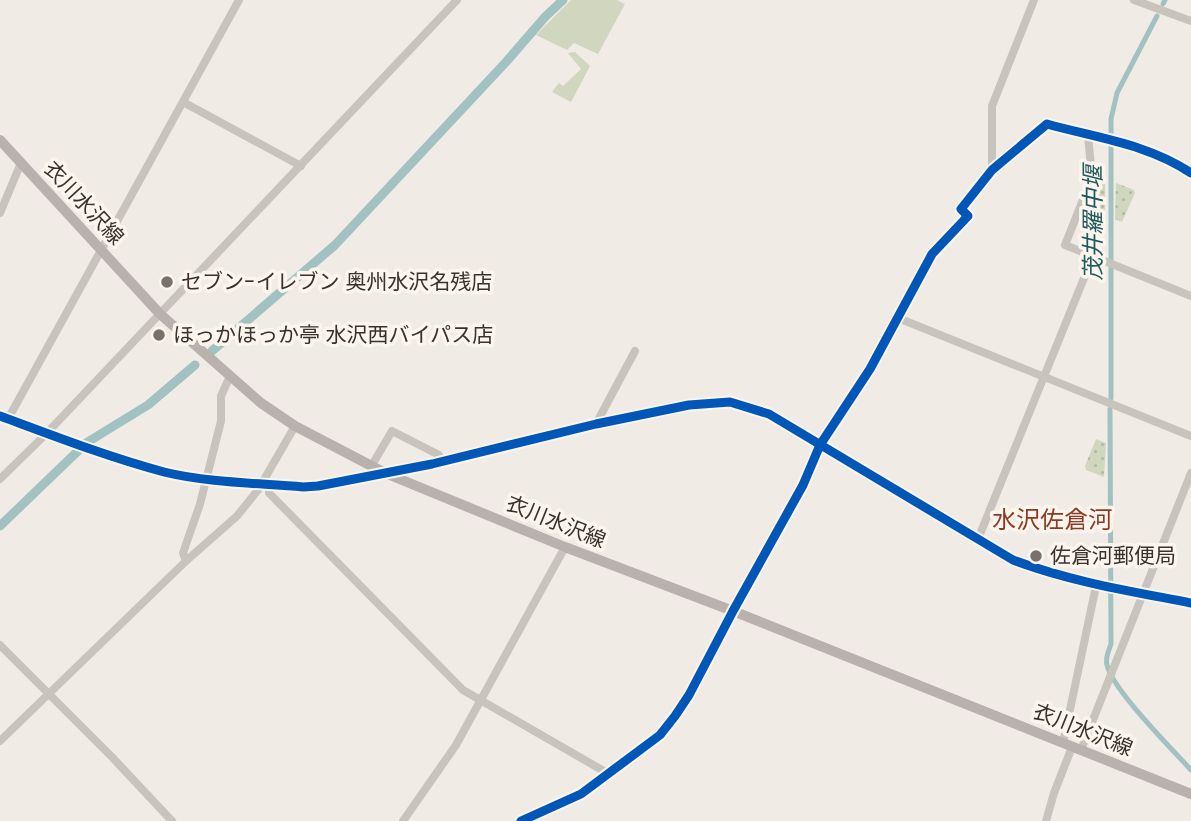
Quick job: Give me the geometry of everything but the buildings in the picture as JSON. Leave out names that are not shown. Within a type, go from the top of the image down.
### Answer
[{"type":"main road","name":"衣川水沢線","points":[[0,141],[159,314],[261,403],[295,426],[385,473],[565,547],[733,611],[1191,794]]},
{"type":"street","points":[[239,0],[4,417],[47,434],[165,472],[206,479],[318,486],[441,462],[596,424],[689,405],[730,402],[769,414],[1013,560],[1096,586],[1191,603]]},
{"type":"street","points":[[0,479],[47,434],[457,0]]},
{"type":"street","points":[[992,170],[992,106],[1034,0]]},
{"type":"street","points":[[1135,0],[1191,21]]},
{"type":"street","points":[[183,102],[301,166]]},
{"type":"street","points":[[521,821],[565,803],[609,774],[660,735],[675,716],[690,695],[803,485],[820,445],[870,369],[932,254],[968,216],[961,209],[992,170],[1047,124],[1110,139],[1164,158],[1191,173]]},
{"type":"street","points":[[1088,135],[1092,177],[1065,245],[1191,296]]},
{"type":"street","points":[[0,214],[22,163]]},
{"type":"street","points":[[978,539],[1093,256]]},
{"type":"street","points":[[898,318],[1191,436]]},
{"type":"street","points":[[596,424],[635,351]]},
{"type":"street","points":[[186,561],[183,553],[196,518],[221,421],[221,396],[230,376]]},
{"type":"street","points":[[0,741],[186,561],[237,516],[266,484],[295,426]]},
{"type":"street","points":[[372,465],[392,431],[439,455],[441,462]]},
{"type":"street","points":[[1046,821],[1072,747],[1106,688],[1191,473]]},
{"type":"street","points":[[266,484],[269,493],[468,694],[609,774]]},
{"type":"street","points":[[403,821],[456,745],[565,547]]},
{"type":"street","points":[[1072,747],[1096,586]]},
{"type":"street","points":[[0,645],[172,821]]},
{"type":"green space","points":[[571,0],[617,0],[625,4],[598,54],[574,43],[567,50],[536,35]]},
{"type":"green space","points":[[575,52],[590,66],[571,102],[552,92],[559,83],[563,86],[581,69],[568,53]]},
{"type":"green space","points":[[1094,179],[1105,180],[1105,219],[1081,210]]},
{"type":"green space","points":[[1116,183],[1134,190],[1135,193],[1122,222],[1115,219]]},
{"type":"green space","points":[[1096,439],[1106,443],[1104,477],[1086,470],[1085,466]]},
{"type":"waterway","points":[[212,351],[335,245],[563,0]]},
{"type":"waterway","name":"茂井羅中堰","points":[[1163,4],[1165,0]]},
{"type":"waterway","name":"茂井羅中堰","points":[[1111,398],[1111,119],[1117,93],[1157,16]]},
{"type":"waterway","points":[[86,443],[148,405],[195,365]]},
{"type":"waterway","name":"茂井羅中堰","points":[[1110,409],[1111,644],[1107,665],[1111,676],[1131,703],[1191,770]]},
{"type":"waterway","points":[[0,526],[80,449]]},
{"type":"cycle path","points":[[521,821],[581,794],[660,735],[675,716],[803,485],[820,445],[870,369],[932,254],[968,216],[961,209],[992,170],[1047,124],[1140,148],[1191,173]]},
{"type":"cycle path","points":[[0,416],[102,453],[181,476],[303,487],[432,464],[596,424],[689,405],[730,402],[769,414],[1013,560],[1079,580],[1191,603]]},
{"type":"place","name":"セブン-イレブン 奥州水沢名残店","points":[[167,282]]},
{"type":"place","name":"ほっかほっか亭 水沢西バイパス店","points":[[159,335]]},
{"type":"place","name":"佐倉河郵便局","points":[[1036,556]]},
{"type":"district","name":"水沢佐倉河","points":[[1052,520]]}]
